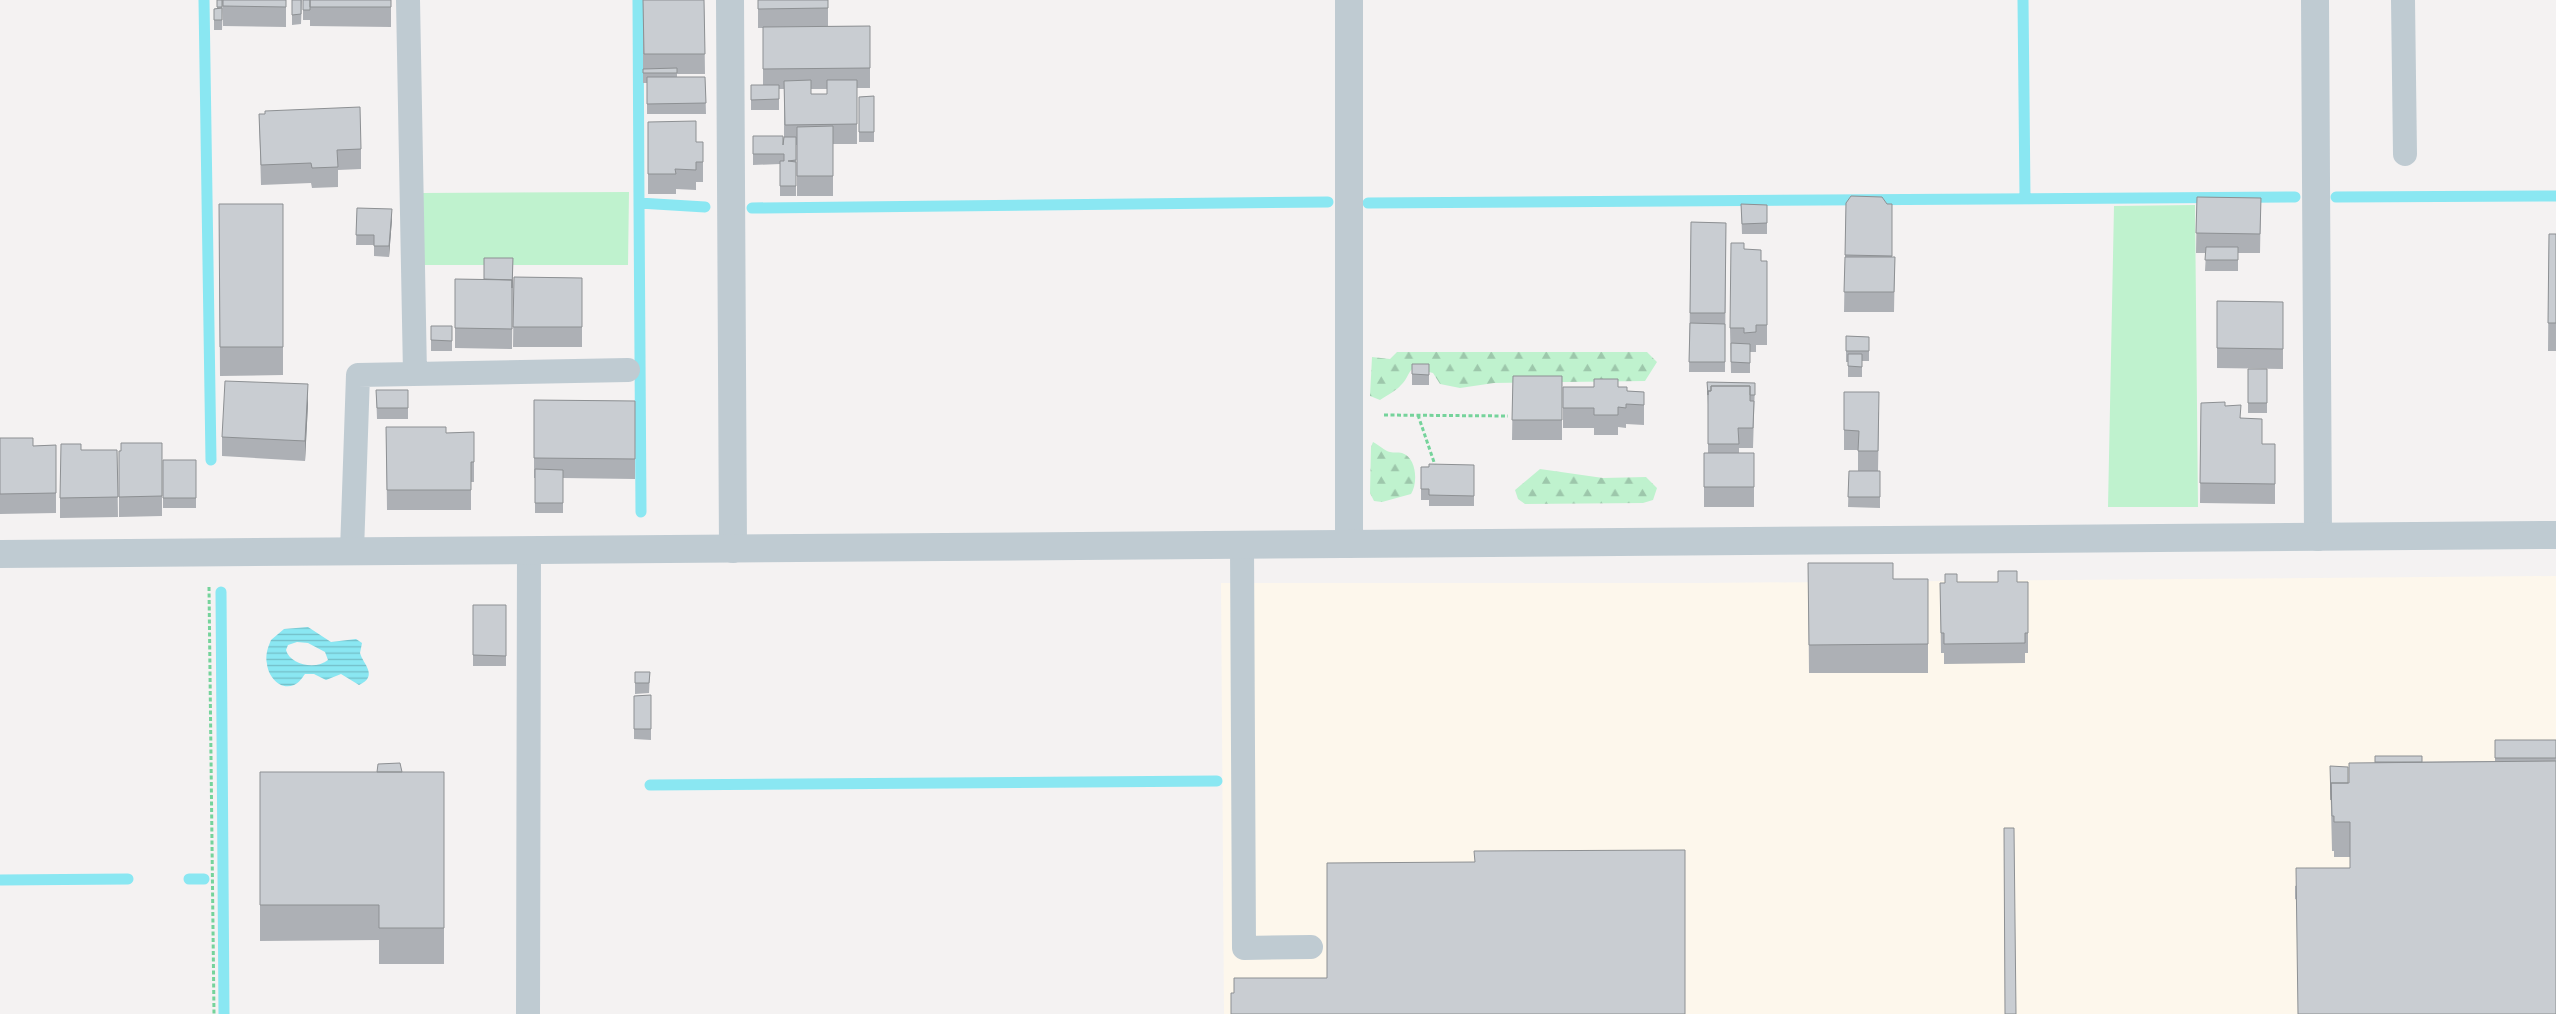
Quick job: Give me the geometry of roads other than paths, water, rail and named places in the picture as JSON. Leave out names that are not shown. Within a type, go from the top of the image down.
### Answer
[{"type":"street","points":[[730,0],[733,549]]},
{"type":"street","points":[[1348,544],[1349,0]]},
{"type":"street","points":[[2315,0],[2318,537]]},
{"type":"street","points":[[0,554],[2556,535]]},
{"type":"lane","points":[[408,0],[415,374]]},
{"type":"lane","points":[[2403,0],[2405,154]]},
{"type":"lane","points":[[352,551],[358,375],[628,370]]},
{"type":"lane","points":[[1242,545],[1244,948],[1311,947]]},
{"type":"lane","points":[[528,1014],[529,550]]},
{"type":"water","points":[[308,627],[331,642],[356,639],[362,643],[360,653],[368,670],[368,678],[359,685],[341,674],[326,680],[314,674],[305,674],[294,685],[284,686],[280,684],[272,678],[266,661],[271,640],[284,629]],"holes":[[[297,642],[308,643],[325,652],[328,660],[317,665],[310,665],[298,662],[288,655],[286,650],[288,645]]]},
{"type":"waterway","points":[[204,0],[211,460]]},
{"type":"waterway","points":[[638,0],[639,203],[705,207]]},
{"type":"waterway","points":[[2023,0],[2025,197]]},
{"type":"waterway","points":[[2336,197],[2556,196]]},
{"type":"waterway","points":[[1368,203],[2295,197]]},
{"type":"waterway","points":[[752,208],[1328,202]]},
{"type":"waterway","points":[[639,203],[641,512]]},
{"type":"waterway","points":[[221,592],[224,1014]]},
{"type":"waterway","points":[[650,785],[1217,781]]},
{"type":"waterway","points":[[0,880],[128,879]]},
{"type":"waterway","points":[[189,879],[204,879]]}]
